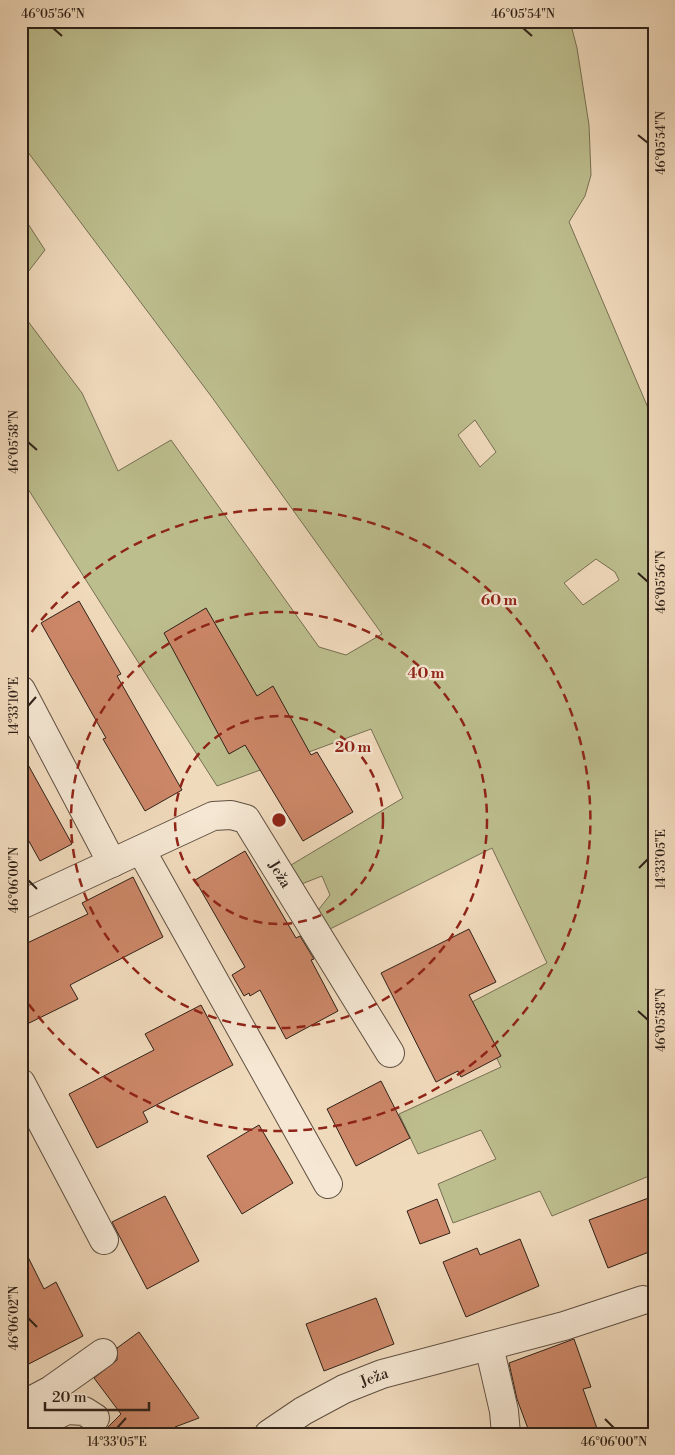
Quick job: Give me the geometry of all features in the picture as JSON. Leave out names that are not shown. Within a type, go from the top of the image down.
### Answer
[{"type":"street","points":[[21,690],[112,863]]},
{"type":"street","name":"Ježa","points":[[21,906],[213,816],[231,814],[246,818],[390,1053]]},
{"type":"street","points":[[141,850],[328,1184]]},
{"type":"street","points":[[21,1083],[104,1240]]},
{"type":"street","name":"Ježa","points":[[269,1434],[303,1411],[344,1389],[382,1374],[564,1326],[643,1300]]},
{"type":"street","points":[[489,1346],[504,1411],[506,1434]]},
{"type":"street","points":[[21,1406],[51,1390],[103,1353]]},
{"type":"street","points":[[21,1432],[67,1410],[84,1410],[95,1418]]},
{"type":"green space","points":[[21,21],[570,21],[577,48],[589,125],[591,175],[585,196],[569,222],[654,422],[654,1174],[552,1216],[540,1191],[453,1223],[438,1184],[496,1159],[481,1130],[418,1154],[399,1114],[501,1067],[470,1003],[547,963],[492,848],[322,933],[312,918],[330,895],[322,876],[299,885],[291,865],[403,798],[371,729],[217,786],[21,478],[21,312],[82,393],[118,471],[171,440],[319,647],[346,655],[382,634],[211,396],[21,143]],"holes":[[[475,420],[496,452],[480,467],[458,435]],[[596,559],[615,572],[619,580],[583,605],[564,583]]]},
{"type":"green space","points":[[21,213],[45,250],[21,281]]},
{"type":"building","points":[[79,601],[121,674],[117,676],[182,790],[145,811],[103,739],[106,738],[41,623]]},
{"type":"building","points":[[206,608],[257,696],[273,686],[311,755],[317,752],[353,812],[303,841],[245,745],[229,754],[164,633]]},
{"type":"building","points":[[21,752],[72,844],[40,861],[21,827]]},
{"type":"building","points":[[245,851],[296,938],[300,936],[314,959],[311,960],[338,1011],[286,1039],[260,990],[250,996],[249,993],[244,996],[232,975],[245,967],[195,880]]},
{"type":"building","points":[[133,877],[163,937],[70,985],[78,999],[21,1027],[21,946],[88,914],[82,903]]},
{"type":"building","points":[[469,929],[496,982],[469,995],[501,1056],[461,1077],[458,1071],[436,1082],[381,973]]},
{"type":"building","points":[[201,1005],[233,1065],[143,1112],[148,1122],[97,1148],[69,1094],[154,1050],[145,1034]]},
{"type":"building","points":[[381,1081],[410,1138],[356,1166],[327,1109]]},
{"type":"building","points":[[259,1125],[293,1183],[242,1214],[207,1156]]},
{"type":"building","points":[[165,1196],[199,1261],[147,1289],[112,1222]]},
{"type":"building","points":[[654,1196],[654,1250],[608,1268],[589,1220]]},
{"type":"building","points":[[437,1199],[450,1233],[420,1244],[407,1211]]},
{"type":"building","points":[[520,1239],[539,1286],[466,1317],[443,1262],[477,1248],[480,1255]]},
{"type":"building","points":[[21,1243],[44,1289],[56,1282],[83,1336],[21,1368]]},
{"type":"building","points":[[376,1298],[394,1344],[324,1371],[306,1324]]},
{"type":"building","points":[[139,1332],[199,1418],[175,1427],[178,1434],[97,1434],[103,1432],[121,1414],[94,1378],[117,1360],[117,1348]]},
{"type":"building","points":[[574,1339],[591,1387],[583,1389],[599,1434],[530,1434],[517,1399],[509,1363]]}]
